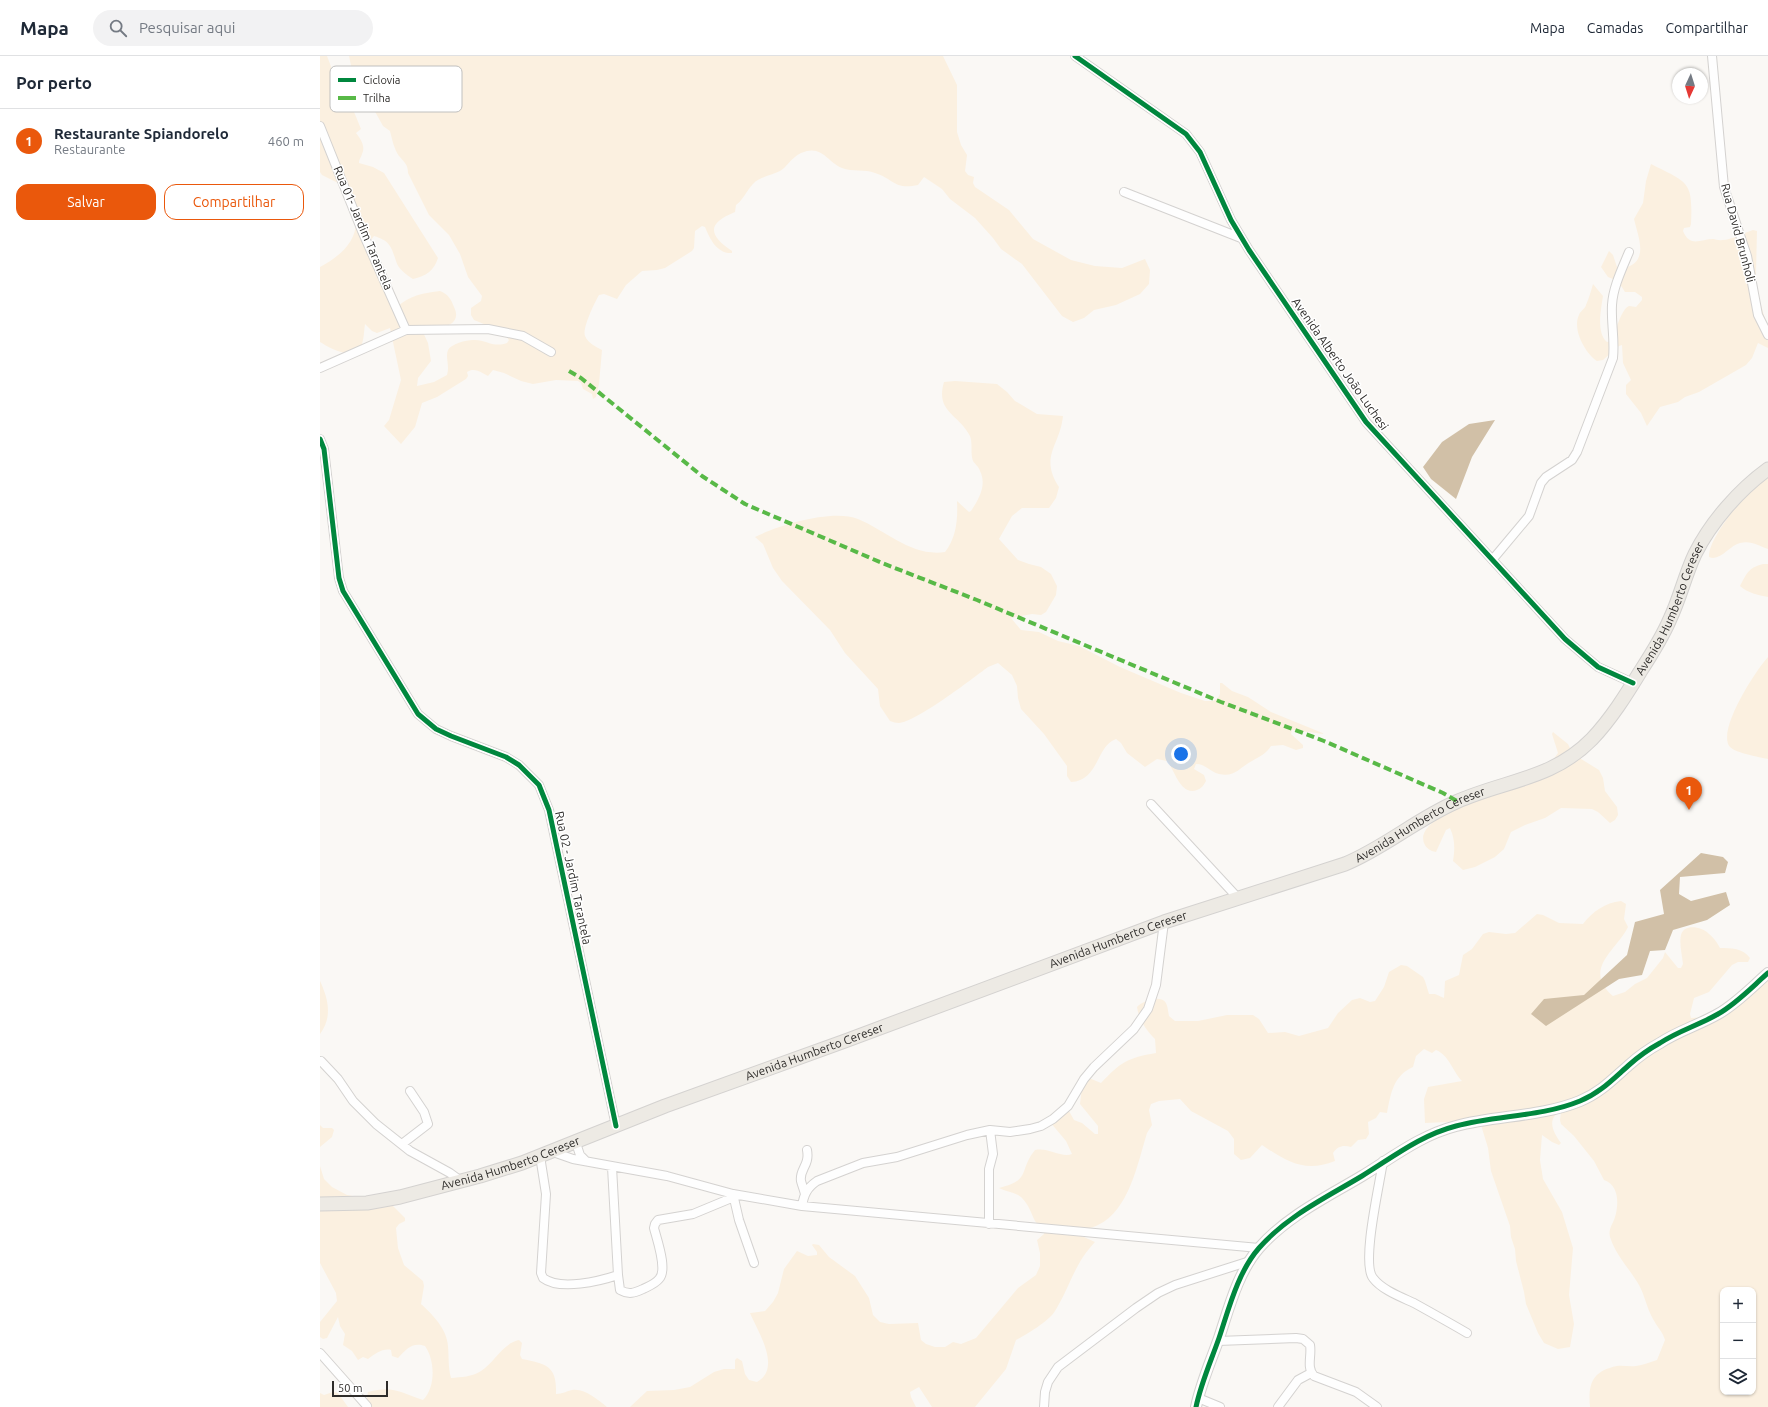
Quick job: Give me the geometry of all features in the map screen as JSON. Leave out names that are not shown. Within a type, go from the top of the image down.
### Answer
[{"type":"main road","name":"Avenida Humberto Cereser","points":[[320,1204],[367,1203],[461,1181],[553,1152],[664,1106],[845,1041],[1164,922],[1345,864],[1371,853],[1435,812],[1457,801],[1552,769],[1571,758],[1593,738],[1624,697],[1663,634],[1679,599],[1694,555],[1703,540],[1721,515],[1741,493],[1757,477],[1768,470]]},
{"type":"street","name":"Avenida Alberto João Luchesi","points":[[1075,56],[1186,134],[1194,142],[1241,238],[1366,422],[1409,471],[1565,639],[1598,667],[1633,683]]},
{"type":"street","name":"Rua David Brunholi","points":[[1712,56],[1724,187],[1747,256],[1758,315],[1768,335]]},
{"type":"street","name":"Rua 01- Jardim Tarantela","points":[[320,126],[362,231],[406,330]]},
{"type":"street","points":[[1124,192],[1241,238]]},
{"type":"street","points":[[1493,560],[1529,516],[1541,483],[1546,477],[1572,460],[1577,452],[1613,358],[1612,304],[1615,287],[1629,252]]},
{"type":"street","points":[[320,368],[406,330],[488,328],[523,336],[551,352]]},
{"type":"street","name":"Rua 02 - Jardim Tarantela","points":[[320,439],[324,449],[339,578],[343,591],[418,714],[436,729],[513,761],[539,785],[549,810],[616,1126]]},
{"type":"street","points":[[1151,804],[1238,898]]},
{"type":"street","points":[[802,1206],[805,1194],[811,1185],[817,1181],[863,1163],[897,1157],[966,1135],[990,1130],[1010,1132],[1030,1129],[1041,1126],[1053,1119],[1068,1106],[1094,1067],[1134,1029],[1148,1009],[1153,997],[1164,922]]},
{"type":"street","points":[[1220,1407],[1197,1403],[1233,1298],[1250,1261],[1258,1248],[1273,1234],[1304,1210],[1383,1161],[1421,1140],[1456,1126],[1538,1112],[1574,1103],[1593,1095],[1615,1079],[1629,1065],[1661,1042],[1718,1014],[1735,1002],[1768,973]]},
{"type":"street","points":[[321,1061],[338,1079],[353,1101],[376,1124],[410,1151],[450,1173],[461,1181]]},
{"type":"street","points":[[402,1144],[428,1124],[424,1112],[410,1092]]},
{"type":"street","points":[[989,1224],[989,1168],[993,1154],[990,1130]]},
{"type":"street","points":[[576,1143],[580,1155],[586,1161]]},
{"type":"street","points":[[805,1194],[801,1180],[802,1170],[809,1159],[807,1150]]},
{"type":"street","points":[[553,1152],[563,1157],[667,1176],[733,1195],[802,1206],[1258,1248]]},
{"type":"street","points":[[540,1156],[546,1194],[541,1273],[543,1278],[551,1282],[575,1284],[590,1282],[618,1274]]},
{"type":"street","points":[[1383,1161],[1370,1251],[1369,1265],[1373,1278],[1387,1289],[1467,1333]]},
{"type":"street","points":[[612,1167],[618,1274],[620,1290],[626,1294],[652,1285],[660,1279],[663,1272],[662,1263],[654,1228],[658,1220],[693,1214],[733,1195]]},
{"type":"street","points":[[733,1195],[739,1220],[754,1263]]},
{"type":"street","points":[[1044,1407],[1045,1392],[1048,1382],[1058,1367],[1136,1308],[1158,1293],[1175,1285],[1250,1261]]},
{"type":"street","points":[[1218,1341],[1286,1338],[1303,1339],[1310,1345],[1310,1373]]},
{"type":"street","points":[[320,1353],[367,1406]]},
{"type":"street","points":[[1278,1407],[1298,1380],[1310,1373]]},
{"type":"street","points":[[1310,1373],[1319,1379],[1356,1392],[1377,1407]]},
{"type":"shaded area","points":[[320,56],[327,56],[331,66],[330,112],[354,112],[361,129],[356,133],[362,142],[363,148],[359,163],[373,167],[384,173],[438,258],[432,270],[413,279],[399,267],[393,251],[387,242],[374,236],[370,241],[397,307],[412,297],[440,291],[447,295],[450,299],[456,314],[452,323],[447,326],[422,330],[428,343],[431,361],[418,378],[417,386],[434,382],[447,375],[447,353],[448,350],[455,344],[478,340],[493,344],[502,344],[507,343],[509,340],[498,330],[474,320],[471,315],[471,308],[481,301],[482,296],[468,277],[460,254],[449,235],[429,215],[408,173],[406,165],[399,156],[393,144],[390,131],[383,126],[375,112],[462,112],[462,66],[351,66],[349,56],[943,56],[957,85],[957,132],[961,145],[967,155],[965,171],[968,175],[974,177],[973,183],[975,187],[1009,210],[1033,239],[1071,260],[1095,266],[1122,268],[1145,259],[1150,270],[1149,284],[1140,294],[1116,305],[1094,310],[1084,318],[1073,322],[1062,316],[1022,264],[1001,249],[975,218],[950,199],[942,189],[924,177],[918,185],[899,185],[881,175],[871,172],[842,168],[819,152],[808,151],[797,155],[780,171],[756,182],[736,205],[735,212],[720,220],[716,225],[714,229],[715,234],[724,245],[732,251],[732,253],[727,253],[718,248],[712,241],[705,227],[702,226],[695,231],[694,248],[692,251],[665,268],[642,271],[626,285],[617,299],[604,294],[599,295],[585,327],[585,336],[588,341],[602,350],[599,384],[596,397],[593,399],[592,394],[583,389],[581,383],[578,381],[556,380],[533,384],[493,370],[488,376],[472,370],[467,372],[468,376],[466,379],[437,397],[422,403],[415,427],[401,444],[384,426],[389,420],[401,380],[390,328],[377,333],[372,331],[365,324],[362,344],[352,353],[340,352],[320,342],[320,267],[333,259],[350,243],[355,228],[356,216],[346,187],[322,175],[320,172]]},
{"type":"shaded area","points":[[1651,164],[1673,175],[1686,185],[1691,199],[1691,224],[1690,227],[1684,228],[1683,231],[1692,241],[1713,239],[1726,240],[1753,230],[1757,231],[1757,291],[1768,330],[1768,348],[1758,343],[1752,358],[1746,365],[1699,392],[1685,397],[1678,402],[1660,407],[1647,426],[1641,413],[1626,394],[1626,385],[1631,380],[1623,363],[1622,345],[1603,360],[1597,361],[1584,347],[1578,334],[1577,321],[1580,312],[1585,306],[1589,297],[1593,284],[1603,296],[1600,314],[1600,327],[1601,333],[1607,342],[1612,341],[1626,308],[1629,306],[1636,307],[1642,300],[1642,297],[1635,292],[1625,292],[1618,281],[1608,277],[1601,267],[1609,251],[1613,255],[1617,267],[1621,269],[1636,262],[1639,256],[1640,242],[1634,219],[1643,203],[1646,181]]},
{"type":"shaded area","points":[[955,381],[997,384],[1015,401],[1037,414],[1063,416],[1051,459],[1053,476],[1059,487],[1056,498],[1049,508],[1022,508],[1012,516],[999,539],[1018,560],[1041,567],[1051,574],[1057,586],[1056,595],[1046,612],[1041,615],[1032,614],[1011,618],[1021,630],[1039,632],[1058,641],[1079,646],[1120,667],[1181,693],[1205,701],[1213,701],[1218,698],[1220,694],[1220,683],[1222,683],[1232,691],[1248,697],[1271,712],[1325,734],[1292,730],[1291,734],[1303,745],[1303,748],[1296,750],[1283,745],[1271,746],[1263,755],[1234,773],[1225,775],[1219,774],[1203,765],[1196,764],[1194,769],[1204,775],[1206,781],[1203,786],[1197,790],[1191,791],[1182,786],[1167,761],[1157,759],[1145,767],[1127,753],[1121,743],[1116,739],[1109,743],[1104,749],[1087,776],[1080,780],[1071,782],[1067,776],[1067,766],[1044,734],[1021,709],[1017,686],[1012,675],[998,663],[988,667],[918,716],[899,723],[890,721],[880,706],[878,689],[845,653],[830,630],[782,581],[773,568],[763,544],[755,537],[791,523],[820,517],[847,516],[869,524],[911,547],[933,553],[945,552],[952,541],[956,528],[957,501],[969,512],[971,511],[981,492],[983,481],[978,467],[972,458],[970,436],[960,422],[945,406],[943,400],[942,392],[944,382]]},
{"type":"shaded area","points":[[1495,420],[1472,457],[1456,499],[1431,479],[1423,467],[1442,442],[1469,424]]},
{"type":"shaded area","points":[[1768,475],[1768,549],[1744,542],[1736,544],[1717,557],[1709,557],[1713,541],[1725,522],[1753,487]]},
{"type":"shaded area","points":[[1763,564],[1768,564],[1768,597],[1750,592],[1740,586],[1751,569]]},
{"type":"shaded area","points":[[1768,657],[1768,759],[1737,751],[1730,747],[1727,739],[1728,728],[1739,701],[1755,674]]},
{"type":"shaded area","points":[[1553,732],[1568,744],[1573,754],[1599,770],[1603,778],[1605,791],[1617,807],[1618,815],[1615,820],[1610,823],[1598,812],[1592,809],[1561,808],[1545,818],[1511,832],[1504,849],[1495,857],[1475,867],[1463,870],[1453,861],[1454,844],[1450,828],[1446,830],[1436,852],[1427,848],[1424,843],[1425,832],[1435,820],[1474,800],[1534,776],[1545,770],[1558,753],[1552,734]]},
{"type":"shaded area","points":[[1701,853],[1723,857],[1728,862],[1725,873],[1680,877],[1679,894],[1691,901],[1726,892],[1730,905],[1707,920],[1673,930],[1665,950],[1650,951],[1642,975],[1619,979],[1546,1026],[1531,1014],[1544,999],[1584,995],[1627,955],[1635,922],[1664,914],[1660,890]]},
{"type":"shaded area","points":[[1621,901],[1626,904],[1624,919],[1628,927],[1623,936],[1604,960],[1601,969],[1601,977],[1604,986],[1613,996],[1625,992],[1635,984],[1647,978],[1663,958],[1665,952],[1678,968],[1681,968],[1683,964],[1680,938],[1683,931],[1693,927],[1705,931],[1713,938],[1720,948],[1740,950],[1750,958],[1748,962],[1738,962],[1732,965],[1709,992],[1694,998],[1690,1014],[1691,1018],[1718,1016],[1768,971],[1768,1407],[1590,1407],[1591,1385],[1597,1375],[1602,1371],[1617,1366],[1636,1366],[1657,1360],[1665,1340],[1651,1315],[1639,1285],[1619,1256],[1610,1237],[1610,1229],[1615,1217],[1617,1206],[1617,1196],[1615,1190],[1609,1182],[1604,1180],[1594,1161],[1574,1136],[1561,1124],[1561,1111],[1556,1114],[1552,1122],[1552,1126],[1561,1143],[1559,1145],[1542,1135],[1540,1160],[1543,1179],[1562,1212],[1573,1248],[1569,1295],[1574,1324],[1570,1347],[1558,1349],[1544,1343],[1538,1333],[1526,1304],[1516,1261],[1515,1249],[1511,1237],[1510,1226],[1491,1171],[1488,1148],[1481,1125],[1469,1121],[1425,1123],[1424,1099],[1428,1087],[1462,1081],[1448,1060],[1440,1052],[1436,1050],[1432,1053],[1424,1049],[1416,1056],[1413,1067],[1401,1075],[1397,1080],[1392,1092],[1387,1113],[1380,1112],[1376,1118],[1368,1122],[1369,1134],[1366,1139],[1358,1140],[1351,1147],[1339,1147],[1333,1153],[1335,1161],[1324,1164],[1305,1166],[1297,1164],[1288,1161],[1262,1145],[1250,1158],[1241,1160],[1234,1154],[1234,1139],[1228,1131],[1191,1111],[1180,1099],[1159,1101],[1151,1104],[1149,1110],[1152,1125],[1147,1133],[1136,1171],[1125,1197],[1109,1218],[1095,1226],[1075,1233],[1095,1242],[1077,1267],[1055,1311],[1043,1323],[1016,1340],[1006,1369],[975,1407],[932,1407],[919,1387],[910,1392],[916,1407],[630,1407],[647,1391],[674,1390],[690,1387],[714,1372],[724,1369],[735,1369],[735,1360],[737,1358],[742,1361],[745,1374],[749,1380],[757,1382],[764,1376],[768,1368],[766,1349],[750,1313],[765,1311],[773,1302],[778,1293],[784,1269],[797,1251],[808,1256],[817,1255],[817,1252],[812,1245],[813,1244],[819,1245],[829,1257],[855,1276],[869,1298],[873,1315],[880,1322],[889,1324],[918,1323],[921,1340],[926,1344],[935,1347],[945,1347],[953,1342],[961,1344],[976,1338],[1018,1288],[1036,1275],[1040,1266],[1040,1253],[1037,1240],[1044,1234],[1044,1231],[1035,1221],[1028,1206],[1022,1198],[1017,1194],[999,1188],[1016,1182],[1020,1178],[1035,1150],[1040,1149],[1063,1155],[1072,1154],[1066,1141],[1050,1122],[1050,1115],[1054,1112],[1069,1111],[1074,1120],[1082,1123],[1095,1134],[1098,1134],[1098,1126],[1080,1104],[1082,1087],[1089,1078],[1101,1083],[1114,1070],[1125,1062],[1131,1059],[1156,1053],[1155,1039],[1143,1024],[1139,1016],[1137,1007],[1139,1005],[1152,999],[1164,1000],[1167,1005],[1169,1016],[1175,1021],[1198,1021],[1227,1015],[1253,1015],[1259,1019],[1268,1033],[1285,1032],[1299,1036],[1328,1028],[1338,1013],[1352,1000],[1360,998],[1370,1002],[1375,1001],[1384,987],[1389,972],[1401,965],[1407,966],[1423,977],[1429,994],[1435,994],[1444,998],[1445,981],[1459,975],[1463,955],[1472,949],[1483,934],[1489,932],[1506,934],[1515,933],[1537,914],[1543,915],[1559,923],[1583,924],[1600,908]]},
{"type":"shaded area","points":[[320,981],[327,1001],[328,1014],[327,1021],[320,1034]]},
{"type":"shaded area","points":[[320,1125],[323,1128],[332,1128],[334,1130],[332,1137],[320,1147]]},
{"type":"shaded area","points":[[320,1166],[324,1179],[332,1187],[347,1195],[390,1203],[405,1218],[405,1221],[399,1224],[396,1228],[398,1248],[404,1265],[423,1281],[424,1286],[421,1304],[435,1318],[445,1334],[448,1346],[451,1378],[478,1373],[486,1367],[503,1349],[519,1340],[522,1343],[520,1355],[522,1359],[544,1365],[552,1372],[555,1377],[556,1394],[572,1390],[582,1391],[591,1395],[607,1407],[365,1407],[368,1392],[383,1389],[396,1390],[423,1400],[427,1395],[432,1381],[433,1373],[431,1359],[425,1346],[417,1345],[410,1347],[398,1358],[392,1356],[391,1350],[385,1350],[368,1359],[363,1357],[358,1360],[352,1351],[343,1345],[345,1334],[340,1326],[338,1317],[327,1338],[323,1339],[320,1337],[320,1322],[337,1301],[336,1293],[320,1263]]},
{"type":"shaded area","points":[[333,1392],[338,1393],[348,1407],[320,1407],[320,1393],[324,1395]]},
{"type":"marked path","points":[[569,371],[581,378],[702,476],[745,504],[882,563],[977,600],[1221,702],[1324,741],[1443,793],[1457,801]]},
{"type":"cycle path","points":[[1075,56],[1186,134],[1200,152],[1231,220],[1249,250],[1366,422],[1565,639],[1598,667],[1633,683]]},
{"type":"cycle path","points":[[320,439],[324,449],[339,578],[343,591],[418,714],[436,729],[506,757],[519,765],[539,785],[549,810],[616,1126]]},
{"type":"cycle path","points":[[1196,1407],[1203,1381],[1245,1268],[1259,1248],[1282,1226],[1321,1200],[1408,1147],[1431,1135],[1472,1122],[1550,1110],[1587,1098],[1606,1085],[1636,1059],[1652,1048],[1674,1035],[1725,1010],[1768,973]]},
{"type":"place","name":"Restaurante Spiandorelo","points":[[1689,810]]}]
